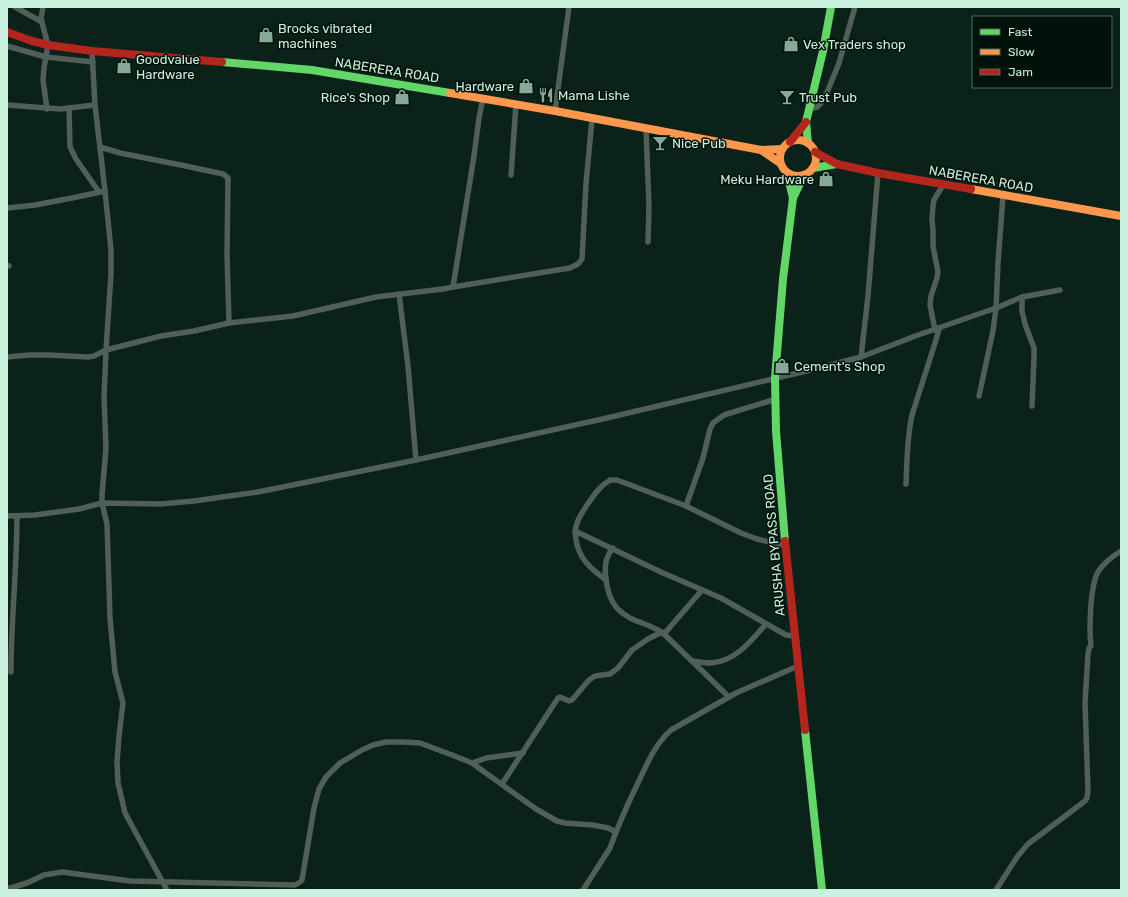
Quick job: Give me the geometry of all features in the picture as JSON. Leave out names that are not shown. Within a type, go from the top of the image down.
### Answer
[{"type":"street","points":[[15,7],[42,22]]},
{"type":"street","points":[[43,7],[41,16],[48,45],[43,80],[47,109]]},
{"type":"street","points":[[555,111],[569,7]]},
{"type":"street","points":[[810,109],[822,104],[839,63],[855,7]]},
{"type":"street","points":[[780,163],[780,153],[782,149],[790,142],[806,122],[832,8]]},
{"type":"street","name":"NABERERA ROAD","points":[[7,32],[48,45],[92,52],[312,70],[483,98],[761,150],[782,149]]},
{"type":"street","points":[[7,46],[46,56],[93,62]]},
{"type":"street","points":[[92,52],[102,191],[112,250],[106,350],[104,402],[106,448],[102,503],[107,524],[110,618],[115,672],[123,703],[119,742],[118,783],[124,813],[167,890]]},
{"type":"street","points":[[453,287],[483,98]]},
{"type":"street","points":[[511,175],[516,104]]},
{"type":"street","points":[[7,105],[60,109],[95,105]]},
{"type":"street","points":[[69,108],[70,147],[76,159],[102,191]]},
{"type":"street","points":[[7,357],[49,354],[88,357],[94,356],[106,350],[161,336],[194,331],[228,323],[293,316],[376,297],[443,289],[570,268],[578,264],[582,256],[586,184],[592,118]]},
{"type":"street","points":[[806,122],[808,143]]},
{"type":"street","points":[[646,129],[649,206],[648,242]]},
{"type":"street","points":[[790,142],[796,140],[802,141],[808,143],[812,147],[816,158],[812,168]]},
{"type":"street","points":[[100,147],[120,154],[223,174],[228,178],[228,323]]},
{"type":"street","name":"NABERERA ROAD","points":[[761,150],[780,163]]},
{"type":"street","name":"NABERERA ROAD","points":[[815,152],[837,164],[878,173],[1121,216]]},
{"type":"street","name":"ARUSHA BYPASS ROAD","points":[[780,163],[782,168],[787,173],[793,198]]},
{"type":"street","name":"NABERERA ROAD","points":[[812,168],[837,164]]},
{"type":"street","name":"ARUSHA BYPASS ROAD","points":[[812,168],[804,175],[793,198],[782,279],[775,378],[777,446],[785,546],[822,890]]},
{"type":"street","points":[[787,173],[792,176],[804,175]]},
{"type":"street","points":[[861,357],[868,296],[878,173]]},
{"type":"street","points":[[906,484],[912,415],[936,340],[937,329],[930,305],[932,290],[938,272],[933,246],[932,219],[934,200],[943,185]]},
{"type":"street","points":[[7,208],[50,202],[102,191]]},
{"type":"street","points":[[979,396],[993,331],[996,308],[998,263],[1004,196]]},
{"type":"street","points":[[7,516],[79,509],[102,503],[161,504],[194,501],[258,492],[416,460],[607,418],[861,357],[1022,298],[1060,290]]},
{"type":"street","points":[[399,294],[408,366],[416,460]]},
{"type":"street","points":[[1022,298],[1022,311],[1025,324],[1034,348],[1032,406]]},
{"type":"street","points":[[686,506],[702,463],[710,429],[713,423],[724,415],[776,398]]},
{"type":"street","points":[[606,580],[593,570],[583,558],[577,547],[575,531],[576,524],[581,514],[598,490],[610,480],[617,480],[686,506],[757,540],[785,546]]},
{"type":"street","points":[[11,672],[17,516]]},
{"type":"street","points":[[575,531],[721,598],[786,635],[795,636]]},
{"type":"street","points":[[613,548],[606,563],[606,580],[609,594],[614,604],[620,611],[630,618],[651,626],[663,633],[729,697]]},
{"type":"street","points":[[996,890],[1017,857],[1028,844],[1087,798],[1085,687],[1088,648],[1091,646],[1090,629],[1092,597],[1098,572],[1103,565],[1121,551]]},
{"type":"street","points":[[502,784],[559,697],[569,701],[572,700],[589,680],[595,676],[610,674],[618,668],[632,650],[648,639],[663,633],[702,590]]},
{"type":"street","points":[[692,661],[710,663],[719,662],[730,658],[743,649],[766,624]]},
{"type":"street","points":[[583,890],[610,848],[641,776],[655,748],[663,737],[671,730],[729,697],[798,666]]},
{"type":"street","points":[[7,889],[27,883],[44,875],[62,872],[130,881],[295,885],[300,882],[303,875],[314,808],[319,789],[326,777],[340,763],[362,750],[373,745],[386,742],[420,743],[436,748],[472,763],[536,808],[558,821],[608,828],[616,832]]},
{"type":"street","points":[[472,763],[486,758],[523,753]]},
{"type":"traffic: fast","points":[[808,143],[806,122],[823,51],[831,7]]},
{"type":"traffic: fast","points":[[222,62],[312,70],[450,93]]},
{"type":"traffic: fast","points":[[813,168],[837,164]]},
{"type":"traffic: fast","points":[[785,541],[776,431],[775,378],[783,279],[793,198],[787,173]]},
{"type":"traffic: fast","points":[[793,198],[804,175]]},
{"type":"traffic: fast","points":[[805,730],[822,890]]},
{"type":"traffic: slow","points":[[450,93],[555,111],[761,150],[782,149]]},
{"type":"traffic: slow","points":[[802,140],[811,145],[815,151],[816,158],[815,165],[811,171],[802,176],[794,176],[785,171],[781,165],[780,154],[785,145],[791,141],[802,140]]},
{"type":"traffic: slow","points":[[761,150],[780,163]]},
{"type":"traffic: slow","points":[[971,189],[1121,216]]},
{"type":"traffic: jam","points":[[7,32],[48,45],[92,51],[222,62]]},
{"type":"traffic: jam","points":[[790,142],[806,122]]},
{"type":"traffic: jam","points":[[815,152],[837,164],[878,173],[971,189]]},
{"type":"traffic: jam","points":[[785,541],[805,730]]},
{"type":"place","name":"Brocks vibrated machines","points":[[266,35]]},
{"type":"place","name":"Vex Traders shop","points":[[791,44]]},
{"type":"place","name":"Goodvalue Hardware","points":[[124,66]]},
{"type":"place","name":"Hardware","points":[[526,86]]},
{"type":"place","name":"Mama Lishe","points":[[546,95]]},
{"type":"place","name":"Rice's Shop","points":[[402,97]]},
{"type":"place","name":"Trust Pub","points":[[787,97]]},
{"type":"place","name":"Nice Pub","points":[[660,143]]},
{"type":"place","name":"Meku Hardware","points":[[826,179]]},
{"type":"place","name":"Cement's Shop","points":[[782,366]]}]
